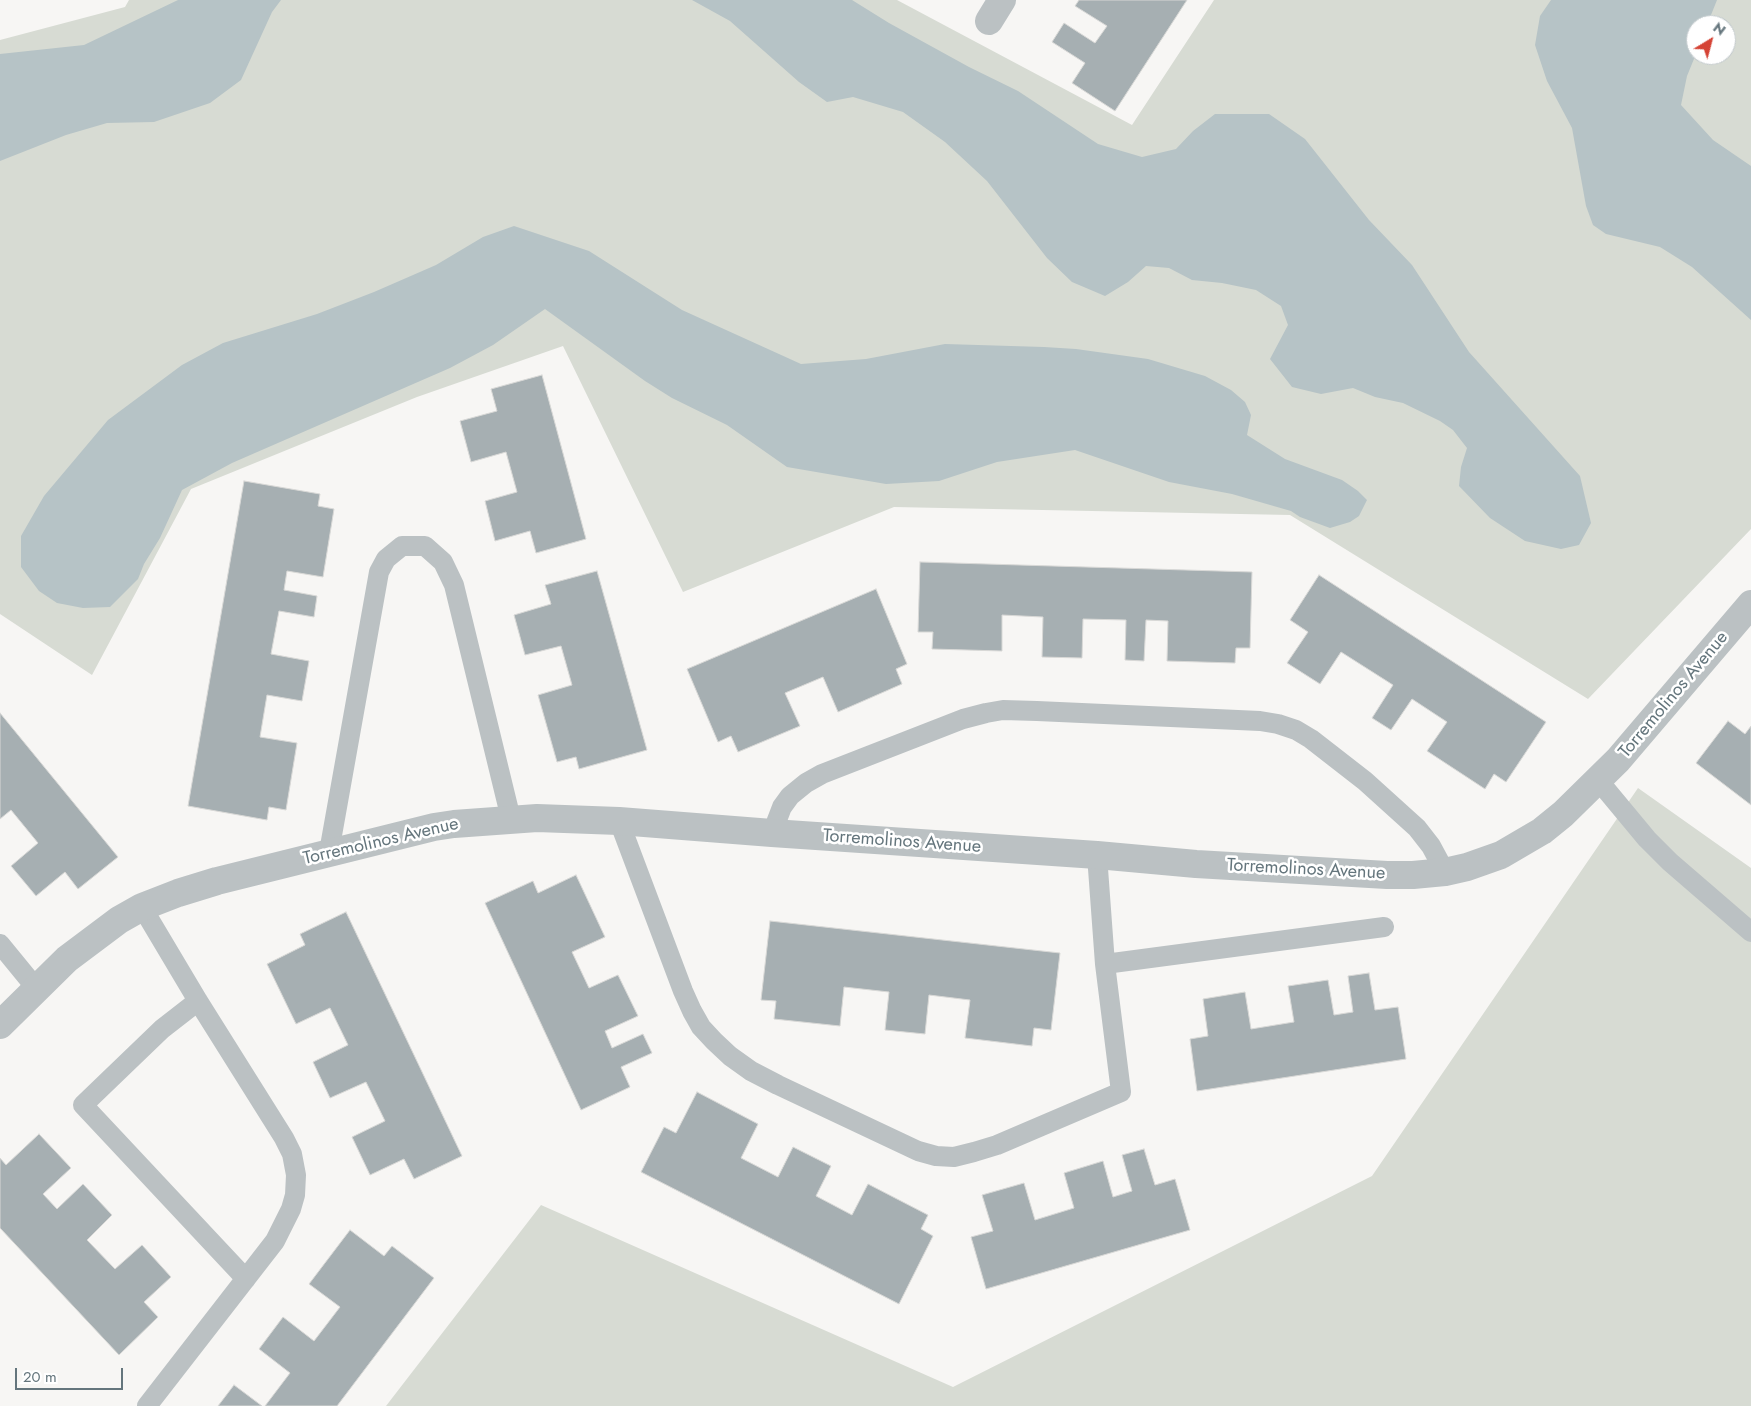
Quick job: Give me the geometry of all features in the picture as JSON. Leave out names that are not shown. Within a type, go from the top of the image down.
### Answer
[{"type":"street","name":"Torremolinos Avenue","points":[[0,1025],[67,959],[95,936],[142,907],[217,881],[434,826],[536,818],[619,821],[1096,855],[1196,864],[1386,875],[1446,872],[1501,855],[1526,841],[1563,814],[1618,760],[1747,616]]},
{"type":"lane","points":[[330,852],[379,572],[386,559],[402,546],[425,546],[443,562],[454,585],[511,819]]},
{"type":"lane","points":[[772,833],[782,807],[790,796],[806,783],[822,774],[986,713],[1003,710],[1038,710],[1260,721],[1278,724],[1296,730],[1311,738],[1365,781],[1417,828],[1431,846],[1446,872]]},
{"type":"lane","points":[[1598,780],[1646,838],[1670,862],[1751,932]]},
{"type":"lane","points":[[619,821],[683,991],[701,1027],[714,1041],[730,1056],[778,1085],[918,1151],[936,1156],[954,1157],[997,1145],[1121,1092],[1105,964],[1096,855]]},
{"type":"lane","points":[[142,907],[284,1138],[292,1154],[296,1175],[295,1195],[285,1223],[275,1241],[147,1406]]},
{"type":"lane","points":[[1105,964],[1384,927]]},
{"type":"lane","points":[[0,944],[36,988]]},
{"type":"lane","points":[[198,1000],[162,1029],[83,1104],[246,1279]]},
{"type":"shaded area","points":[[129,0],[897,0],[1132,125],[1214,0],[1751,0],[1751,529],[1588,699],[1290,515],[894,507],[683,592],[563,346],[417,397],[191,489],[92,675],[0,614],[0,40],[125,7]]},
{"type":"shaded area","points":[[178,0],[281,0],[272,12],[241,80],[210,103],[154,122],[107,123],[66,135],[0,161],[0,54],[84,45]]},
{"type":"shaded area","points":[[692,0],[852,0],[889,23],[969,67],[1018,91],[1098,144],[1142,157],[1176,149],[1193,131],[1215,114],[1269,114],[1305,139],[1369,220],[1412,265],[1469,352],[1580,476],[1591,523],[1579,545],[1561,549],[1525,541],[1490,518],[1459,486],[1461,467],[1467,448],[1453,430],[1440,421],[1403,403],[1375,397],[1353,388],[1321,394],[1292,387],[1270,359],[1288,325],[1281,306],[1256,290],[1222,283],[1192,280],[1169,268],[1146,266],[1128,282],[1105,296],[1072,282],[1047,258],[987,181],[945,142],[903,112],[853,97],[827,102],[799,82],[730,21]]},
{"type":"shaded area","points":[[1551,0],[1717,0],[1711,15],[1686,15],[1686,65],[1692,65],[1687,76],[1681,105],[1713,140],[1751,166],[1751,320],[1692,267],[1660,247],[1606,234],[1593,225],[1586,206],[1572,128],[1547,81],[1535,45],[1540,16]]},
{"type":"shaded area","points":[[514,226],[589,251],[682,310],[801,364],[866,359],[945,344],[1076,349],[1148,359],[1205,376],[1231,390],[1245,402],[1251,415],[1247,435],[1285,459],[1342,480],[1367,500],[1359,516],[1350,522],[1330,528],[1300,517],[1291,511],[1232,494],[1169,482],[1075,450],[997,462],[939,481],[886,484],[787,467],[727,425],[672,398],[645,381],[545,309],[493,345],[450,368],[232,463],[182,490],[160,538],[144,564],[138,579],[110,607],[83,608],[57,603],[39,591],[21,567],[21,536],[44,496],[108,420],[182,365],[223,343],[317,314],[374,292],[436,265],[483,237]]},
{"type":"shaded area","points":[[1638,788],[1751,868],[1751,1406],[386,1406],[541,1205],[953,1387],[1372,1176]]},
{"type":"building","points":[[1079,0],[1187,0],[1115,111],[1072,83],[1085,63],[1052,42],[1064,23],[1095,43],[1107,26],[1075,6]]},
{"type":"building","points":[[542,375],[586,539],[536,553],[530,531],[495,541],[485,501],[517,492],[506,452],[471,462],[460,421],[497,411],[491,389]]},
{"type":"building","points":[[244,481],[320,494],[318,506],[334,509],[323,577],[287,571],[284,590],[317,596],[314,617],[279,611],[271,654],[309,661],[302,701],[267,695],[260,737],[297,743],[286,810],[269,807],[267,820],[188,806]]},
{"type":"building","points":[[920,562],[1252,572],[1250,648],[1236,648],[1235,663],[1167,661],[1168,621],[1146,620],[1144,661],[1125,660],[1126,620],[1083,619],[1082,658],[1042,657],[1043,617],[1002,615],[1002,651],[932,649],[933,632],[918,632]]},
{"type":"building","points":[[597,571],[647,750],[579,769],[576,757],[557,762],[538,695],[572,685],[561,646],[525,655],[514,615],[551,604],[545,585]]},
{"type":"building","points":[[1319,575],[1546,722],[1506,782],[1494,774],[1485,789],[1427,751],[1447,722],[1412,699],[1391,730],[1372,718],[1393,685],[1341,652],[1320,684],[1287,663],[1308,632],[1290,620]]},
{"type":"building","points":[[876,589],[907,664],[896,669],[902,684],[838,712],[823,677],[785,693],[800,726],[738,752],[731,736],[718,742],[687,669]]},
{"type":"building","points":[[0,713],[118,857],[78,889],[65,872],[36,896],[11,866],[38,843],[11,810],[0,819]]},
{"type":"building","points":[[1728,721],[1745,734],[1751,726],[1751,805],[1696,763]]},
{"type":"building","points":[[576,875],[605,937],[572,952],[589,988],[618,975],[638,1016],[605,1031],[612,1048],[643,1034],[652,1053],[621,1067],[630,1087],[581,1110],[485,903],[533,881],[538,893]]},
{"type":"building","points":[[346,912],[462,1156],[414,1179],[404,1159],[370,1175],[352,1137],[385,1121],[366,1082],[330,1098],[313,1062],[348,1045],[330,1008],[296,1024],[267,964],[305,945],[300,934]]},
{"type":"building","points":[[770,921],[1060,953],[1051,1030],[1034,1028],[1032,1046],[965,1038],[970,1000],[929,995],[925,1034],[885,1030],[889,992],[844,987],[840,1026],[774,1019],[776,1001],[761,1000]]},
{"type":"building","points":[[1369,973],[1375,1010],[1398,1007],[1406,1059],[1197,1091],[1190,1039],[1208,1036],[1203,999],[1245,992],[1251,1029],[1294,1022],[1288,986],[1328,980],[1334,1015],[1353,1012],[1348,976]]},
{"type":"building","points":[[697,1092],[758,1124],[741,1158],[778,1177],[793,1147],[831,1166],[816,1196],[852,1215],[868,1184],[928,1215],[921,1229],[933,1236],[899,1304],[641,1172],[664,1127],[676,1133]]},
{"type":"building","points":[[39,1134],[71,1168],[43,1194],[57,1209],[83,1184],[112,1215],[87,1240],[115,1269],[142,1245],[171,1277],[144,1302],[158,1317],[119,1355],[0,1228],[0,1158],[6,1165]]},
{"type":"building","points":[[1144,1149],[1155,1185],[1175,1179],[1190,1230],[986,1289],[971,1237],[993,1231],[982,1195],[1024,1183],[1035,1220],[1074,1208],[1064,1173],[1103,1161],[1113,1197],[1132,1191],[1122,1155]]},
{"type":"building","points":[[350,1230],[384,1256],[392,1246],[434,1278],[337,1406],[265,1406],[290,1373],[259,1349],[283,1317],[314,1341],[340,1307],[309,1284]]},
{"type":"building","points":[[234,1385],[262,1406],[218,1406]]}]
